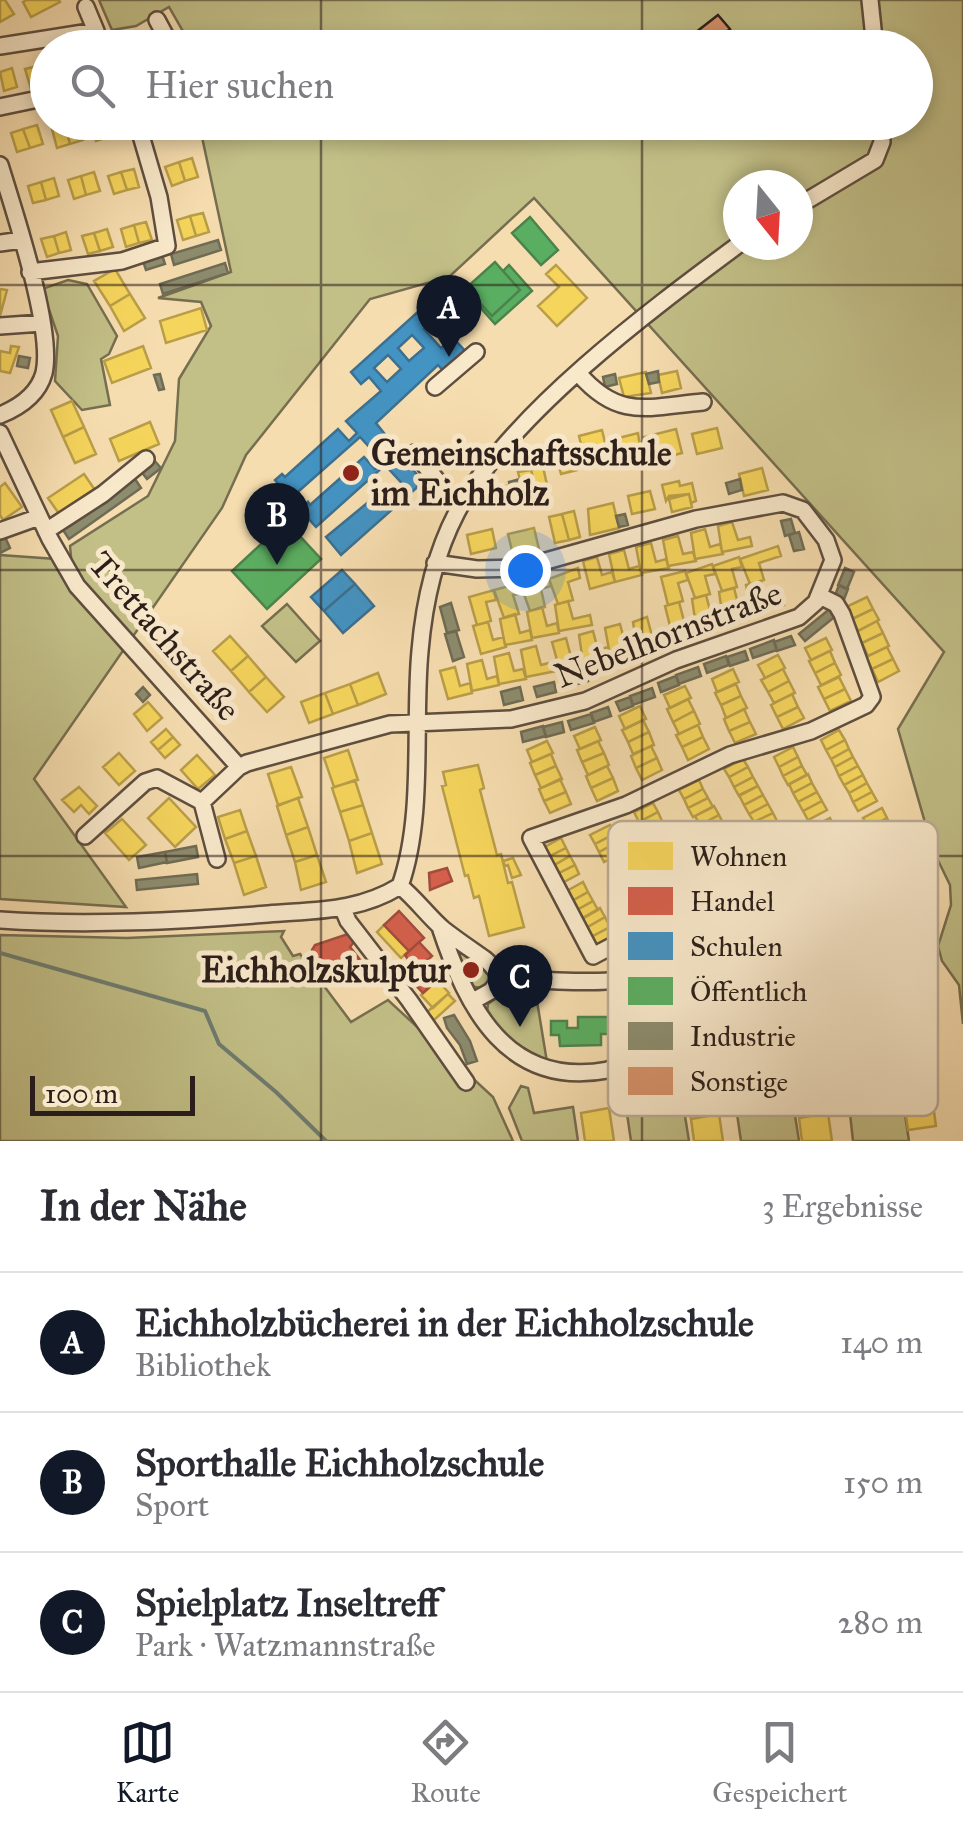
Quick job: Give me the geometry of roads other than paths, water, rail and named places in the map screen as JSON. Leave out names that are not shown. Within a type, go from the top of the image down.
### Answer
[{"type":"street","points":[[870,0],[873,30]]},
{"type":"street","points":[[86,7],[96,30]]},
{"type":"street","points":[[157,20],[162,30]]},
{"type":"street","points":[[0,46],[30,41]]},
{"type":"street","points":[[0,107],[30,101]]},
{"type":"street","points":[[30,272],[122,261],[167,246],[159,197],[142,140]]},
{"type":"street","points":[[813,197],[875,160],[882,140]]},
{"type":"street","points":[[0,165],[30,272],[46,353],[44,376],[32,396],[0,415]]},
{"type":"street","points":[[0,243],[22,240]]},
{"type":"street","points":[[0,920],[148,922],[344,909],[382,897],[400,886],[412,846],[420,648],[435,563],[459,508],[499,454],[579,374],[645,316],[723,256]]},
{"type":"street","points":[[0,326],[42,322]]},
{"type":"street","points":[[435,387],[476,352]]},
{"type":"street","points":[[579,374],[605,400],[618,406],[640,408],[703,402]]},
{"type":"street","name":"Trettachstraße","points":[[0,432],[42,524],[82,592],[239,767]]},
{"type":"street","points":[[415,453],[459,508]]},
{"type":"street","points":[[0,531],[42,524],[103,494],[146,459]]},
{"type":"street","name":"Nebelhornstraße","points":[[239,767],[390,724],[511,719],[562,709],[686,656],[791,620],[810,609],[820,596],[833,560],[830,548],[804,510],[783,504],[696,519],[521,568],[476,569],[435,563]]},
{"type":"street","points":[[608,948],[593,956],[531,838],[626,805],[730,755],[811,731],[866,705],[872,698],[842,614],[836,604],[820,596]]},
{"type":"street","points":[[202,802],[239,767]]},
{"type":"street","points":[[85,836],[144,782],[157,778],[202,802],[217,860]]},
{"type":"street","points":[[400,886],[440,926],[503,976],[608,982]]},
{"type":"street","points":[[344,909],[348,920],[466,1082]]},
{"type":"street","points":[[440,926],[473,1001],[495,1038],[514,1054],[546,1068],[587,1074],[608,1070]]},
{"type":"street","points":[[473,1001],[492,991],[503,976]]},
{"type":"waterway","points":[[0,953],[205,1011],[219,1044],[326,1141]]},
{"type":"place","name":"Eichholzbücherei in der Eichholzschule","points":[[449,357]]},
{"type":"place","name":"Gemeinschaftsschule im Eichholz","points":[[351,473]]},
{"type":"place","name":"Sporthalle Eichholzschule","points":[[277,565]]},
{"type":"place","name":"Eichholzskulptur","points":[[471,970]]},
{"type":"place","name":"Spielplatz Inseltreff","points":[[520,1027]]}]
